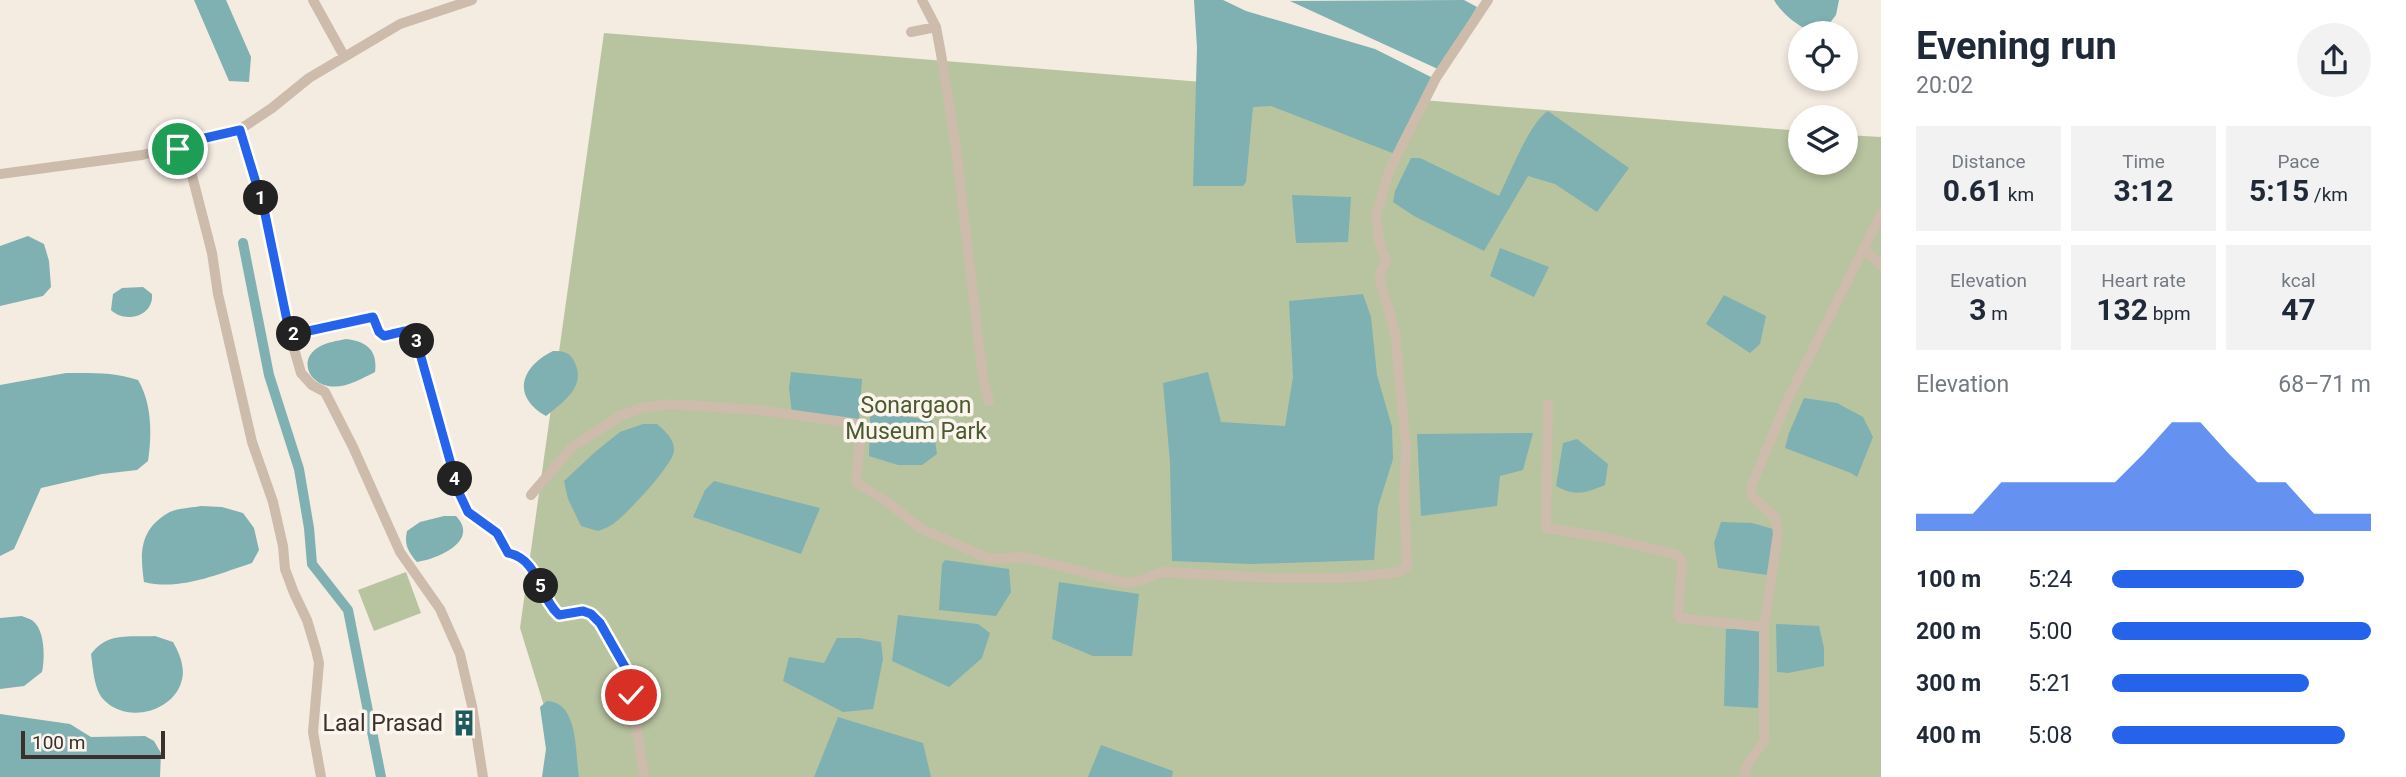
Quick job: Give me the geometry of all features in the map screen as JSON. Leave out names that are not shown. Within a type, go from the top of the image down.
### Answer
[{"type":"street","points":[[313,0],[344,56]]},
{"type":"street","points":[[321,777],[313,732],[319,663],[307,620],[293,593],[285,569],[273,502],[251,442],[212,253],[178,138],[188,136],[192,141],[240,130],[309,78],[400,24],[472,0]]},
{"type":"street","points":[[922,0],[936,27],[957,149],[983,379],[989,401]]},
{"type":"street","points":[[530,495],[572,447],[620,416],[641,408],[669,404],[758,410],[859,424],[861,431],[856,480],[858,484],[885,500],[920,528],[990,559],[1024,557],[1127,583],[1162,572],[1270,578],[1345,578],[1399,572],[1407,566],[1404,496],[1406,447],[1395,332],[1380,281],[1380,273],[1386,262],[1379,240],[1376,216],[1389,171],[1436,78],[1488,0]]},
{"type":"street","points":[[911,32],[936,27]]},
{"type":"street","points":[[240,130],[264,209],[290,335],[301,373],[325,392],[400,552],[440,609],[460,654],[484,777]]},
{"type":"street","points":[[0,174],[181,149]]},
{"type":"street","points":[[1746,777],[1745,768],[1764,741],[1763,627],[1778,533],[1777,522],[1751,495],[1752,484],[1787,401],[1881,215]]},
{"type":"street","points":[[1863,248],[1881,265]]},
{"type":"street","points":[[290,335],[373,317],[379,332],[384,336],[405,331],[414,332],[459,493],[468,512],[497,533],[508,553],[523,558],[535,575],[551,608],[559,615],[583,611],[591,614],[600,623],[629,674],[644,777]]},
{"type":"street","points":[[1548,404],[1546,528],[1675,554],[1681,559],[1682,566],[1678,613],[1680,618],[1763,627]]},
{"type":"green space","name":"Sonargaon Museum Park","points":[[604,33],[1788,130],[1788,175],[1858,175],[1858,136],[1881,137],[1881,777],[566,777],[520,628]]},
{"type":"green space","points":[[406,572],[421,613],[374,631],[358,590]]},
{"type":"water","points":[[194,0],[226,0],[251,57],[249,82],[229,81]]},
{"type":"water","points":[[1194,0],[1223,0],[1246,11],[1375,49],[1435,79],[1395,154],[1271,106],[1253,107],[1246,182],[1243,186],[1193,186],[1197,48]]},
{"type":"water","points":[[1464,0],[1477,7],[1440,70],[1290,1]]},
{"type":"water","points":[[1774,0],[1839,0],[1836,15],[1831,21],[1793,21]]},
{"type":"water","points":[[1548,111],[1629,168],[1597,212],[1555,184],[1528,176],[1484,251],[1414,216],[1393,202],[1395,191],[1411,158],[1420,158],[1499,196],[1527,137]]},
{"type":"water","points":[[1292,195],[1351,197],[1348,242],[1296,243]]},
{"type":"water","points":[[28,236],[44,244],[49,261],[51,287],[43,296],[0,306],[0,246]]},
{"type":"water","points":[[1500,248],[1549,267],[1534,297],[1490,276]]},
{"type":"water","points":[[143,287],[152,294],[151,302],[144,312],[131,317],[111,310],[113,294],[122,288]]},
{"type":"water","points":[[1363,294],[1371,317],[1377,375],[1392,427],[1393,459],[1378,507],[1374,560],[1251,564],[1172,561],[1170,462],[1163,383],[1208,372],[1221,422],[1285,426],[1293,377],[1289,301]]},
{"type":"water","points":[[1724,295],[1766,316],[1760,344],[1750,353],[1706,324]]},
{"type":"water","points":[[346,339],[369,348],[375,358],[375,372],[341,386],[321,384],[308,369],[309,357],[322,345]]},
{"type":"water","points":[[553,351],[571,356],[578,379],[571,393],[546,416],[528,400],[524,382],[534,365]]},
{"type":"water","points":[[791,372],[862,379],[859,420],[792,414],[789,388]]},
{"type":"water","points":[[66,373],[111,374],[138,380],[143,389],[150,419],[148,461],[137,470],[102,474],[41,488],[14,549],[0,556],[0,385]]},
{"type":"water","points":[[1804,398],[1837,403],[1863,417],[1873,437],[1857,477],[1785,448]]},
{"type":"water","points":[[879,413],[932,420],[937,454],[922,465],[898,465],[869,456],[870,417]]},
{"type":"water","points":[[643,424],[657,424],[666,433],[674,447],[672,458],[648,490],[613,524],[598,531],[581,526],[568,499],[564,481],[620,432]]},
{"type":"water","points":[[1533,433],[1523,470],[1500,476],[1497,506],[1421,516],[1417,434]]},
{"type":"water","points":[[1577,439],[1608,464],[1605,485],[1580,493],[1569,492],[1556,486],[1563,443]]},
{"type":"water","points":[[714,481],[820,508],[801,554],[693,517],[705,490]]},
{"type":"water","points":[[201,506],[222,507],[243,513],[254,528],[259,550],[252,563],[185,583],[144,582],[142,552],[151,527],[171,511]]},
{"type":"water","points":[[456,516],[462,525],[460,541],[445,553],[417,562],[408,548],[407,531],[420,522]]},
{"type":"water","points":[[1721,522],[1752,523],[1773,529],[1773,553],[1767,575],[1718,568],[1714,543]]},
{"type":"water","points":[[945,560],[1009,569],[1011,592],[996,616],[939,610],[942,564]]},
{"type":"water","points":[[1059,582],[1139,594],[1132,656],[1093,656],[1052,639]]},
{"type":"water","points":[[898,615],[978,624],[990,633],[982,658],[949,687],[892,661]]},
{"type":"water","points":[[22,616],[33,621],[40,631],[44,653],[42,672],[24,686],[0,689],[0,618]]},
{"type":"water","points":[[1776,624],[1819,626],[1824,648],[1824,666],[1788,673],[1777,672]]},
{"type":"water","points":[[1726,629],[1760,629],[1758,708],[1724,706]]},
{"type":"water","points":[[155,636],[173,642],[180,657],[182,678],[176,693],[168,702],[147,711],[135,713],[113,707],[98,691],[91,654],[111,639]]},
{"type":"water","points":[[837,638],[881,642],[883,659],[873,709],[843,712],[783,681],[789,657],[824,663]]},
{"type":"water","points":[[547,701],[565,710],[570,719],[576,743],[579,777],[542,777],[546,749],[540,707]]},
{"type":"water","points":[[0,714],[70,724],[91,737],[145,736],[154,741],[161,753],[160,777],[0,777]]},
{"type":"water","points":[[838,717],[923,743],[931,777],[814,777]]},
{"type":"water","points":[[1101,745],[1173,771],[1172,777],[1088,777]]},
{"type":"waterway","points":[[243,243],[269,375],[299,469],[312,564],[348,610],[381,777]]},
{"type":"place","name":"Laal Prasad","points":[[464,723]]},
{"type":"route","points":[[178,149],[186,152],[191,149],[192,141],[240,130],[264,209],[290,335],[373,317],[379,332],[384,336],[405,331],[414,332],[459,493],[468,512],[497,533],[508,553],[523,558],[535,575],[551,608],[559,615],[583,611],[591,614],[600,623],[629,674],[631,695]]}]
